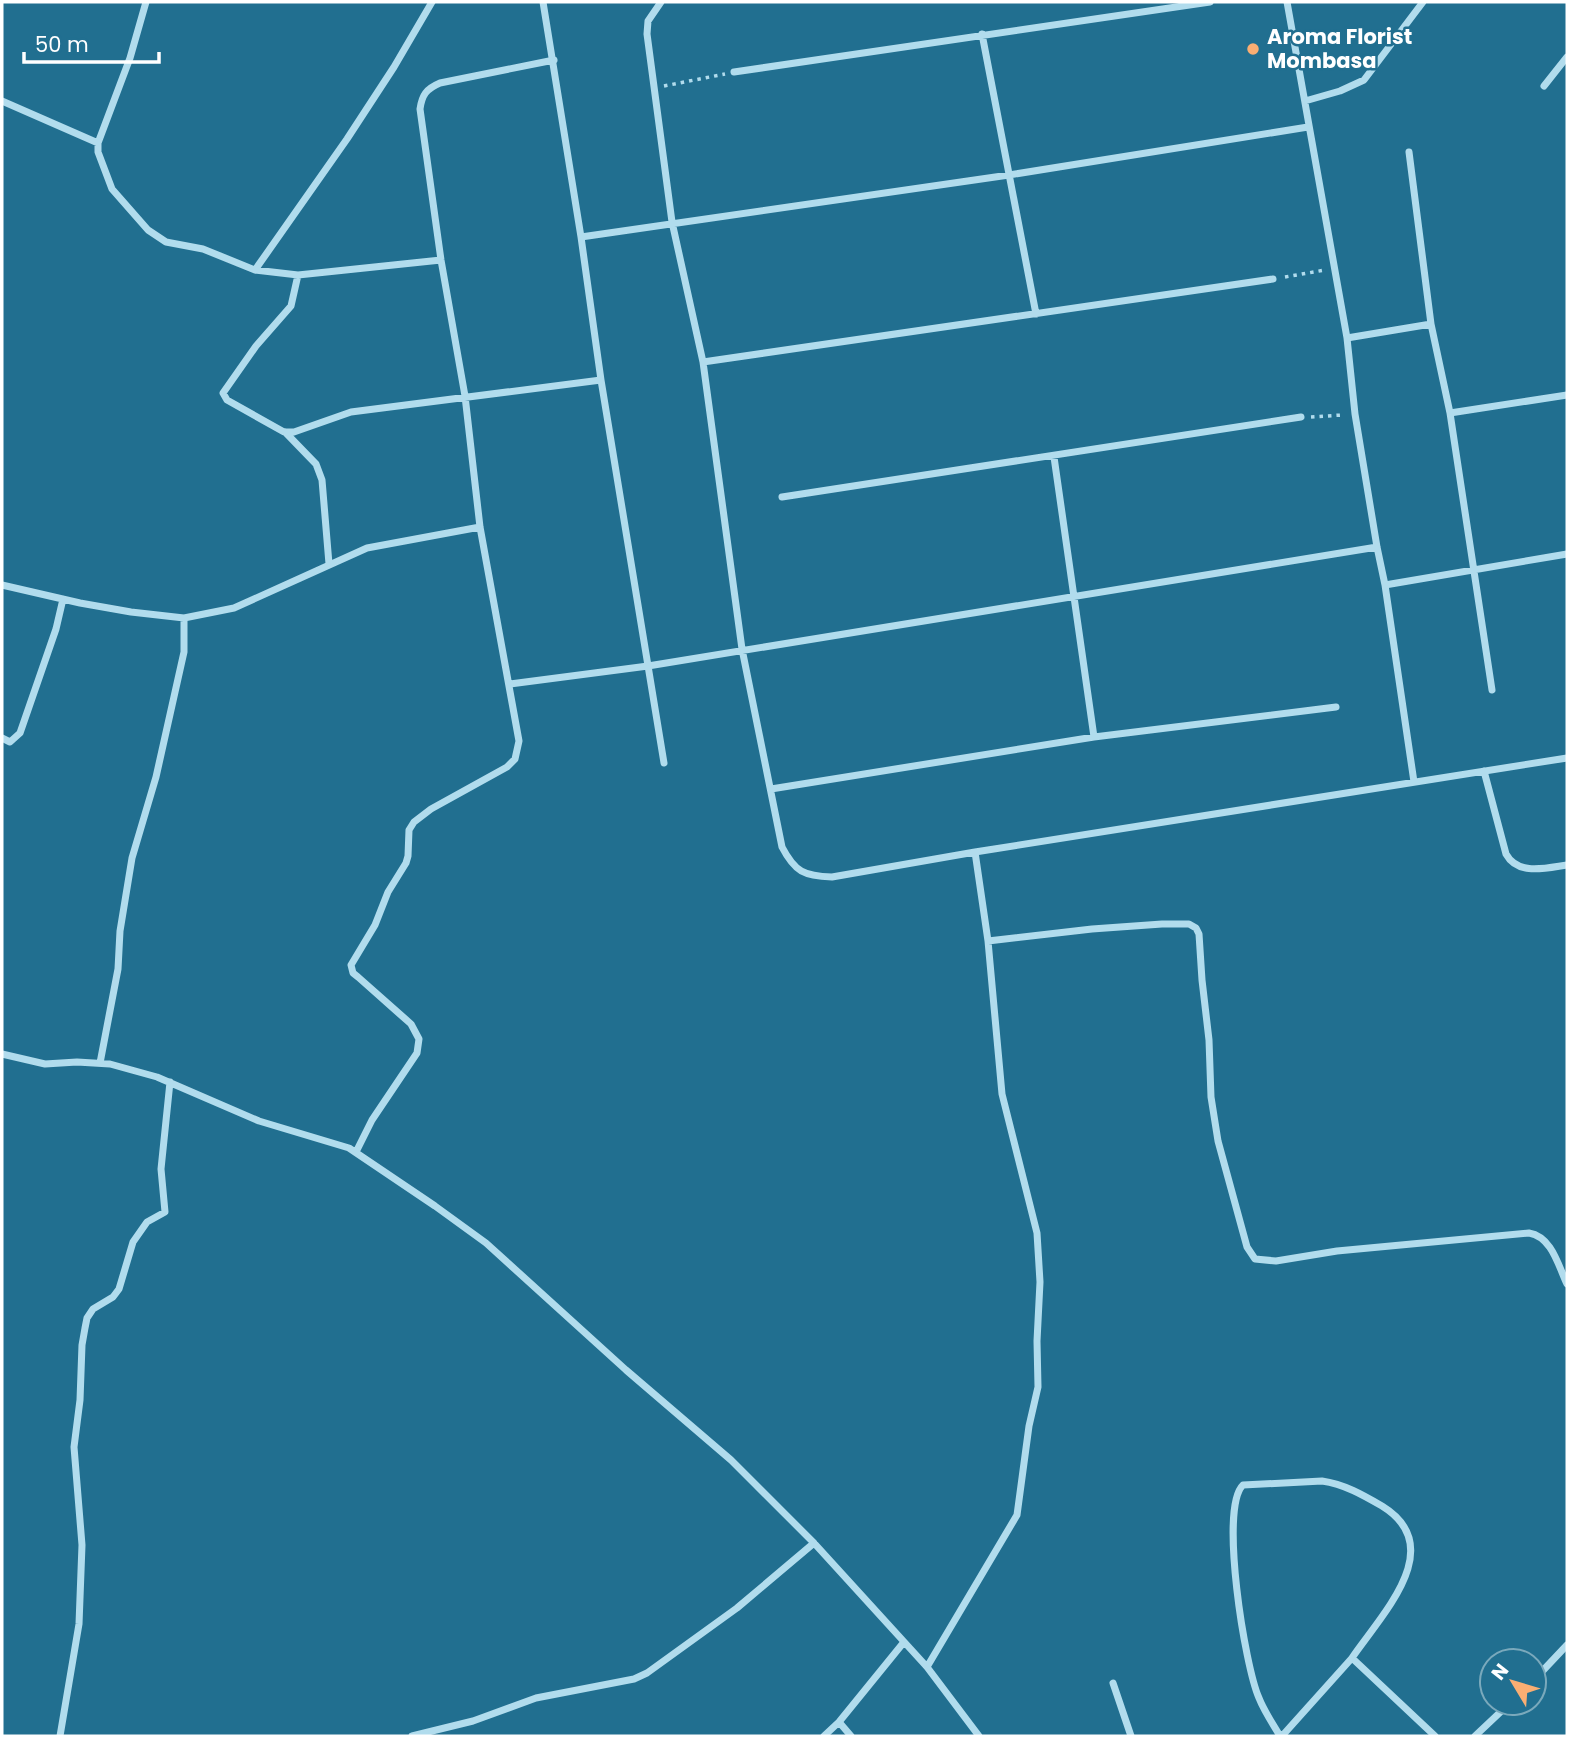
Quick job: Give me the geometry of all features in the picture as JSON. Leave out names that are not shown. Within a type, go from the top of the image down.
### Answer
[{"type":"street","points":[[146,2],[130,58],[98,143],[98,152],[112,189],[156,237],[166,242],[225,256],[256,270],[298,275],[441,260]]},
{"type":"street","points":[[256,270],[360,118],[432,2]]},
{"type":"street","points":[[543,2],[664,763]]},
{"type":"street","points":[[661,2],[648,21],[647,34],[672,222],[703,362],[742,649],[782,847],[788,860],[798,871],[813,876],[832,877],[1567,758]]},
{"type":"street","points":[[734,72],[1210,2]]},
{"type":"street","points":[[1287,2],[1347,338],[1355,414],[1385,585],[1414,782]]},
{"type":"street","points":[[1305,101],[1340,91],[1364,80],[1423,2]]},
{"type":"street","points":[[982,34],[1035,314]]},
{"type":"street","points":[[1544,86],[1567,57]]},
{"type":"street","points":[[356,1152],[372,1120],[417,1053],[419,1039],[411,1024],[353,973],[352,965],[375,925],[388,892],[406,863],[409,830],[414,822],[431,809],[507,767],[515,759],[519,741],[480,527],[465,396],[441,260],[420,109],[424,94],[440,83],[554,60]]},
{"type":"street","points":[[2,102],[98,143]]},
{"type":"street","points":[[581,237],[1009,175],[1308,127]]},
{"type":"street","points":[[1409,152],[1431,324],[1450,413],[1492,690]]},
{"type":"street","points":[[298,275],[291,306],[256,346],[223,393],[226,400],[284,432],[316,464],[323,480],[329,564]]},
{"type":"street","points":[[703,362],[1273,279]]},
{"type":"street","points":[[1347,338],[1431,324]]},
{"type":"street","points":[[284,432],[301,430],[351,412],[601,380]]},
{"type":"street","points":[[1450,413],[1567,395]]},
{"type":"street","points":[[782,497],[1301,417]]},
{"type":"street","points":[[1054,457],[1094,737]]},
{"type":"street","points":[[2,585],[131,612],[184,618],[234,608],[367,548],[480,527]]},
{"type":"street","points":[[510,684],[648,666],[1377,547]]},
{"type":"street","points":[[1385,585],[1567,554]]},
{"type":"street","points":[[2,738],[10,742],[20,733],[56,629],[63,599]]},
{"type":"street","points":[[100,1063],[116,982],[120,931],[132,858],[156,777],[184,652],[184,618]]},
{"type":"street","points":[[771,789],[1094,737],[1336,707]]},
{"type":"street","points":[[1484,771],[1506,854],[1511,862],[1526,869],[1567,865]]},
{"type":"street","points":[[928,1667],[1017,1515],[1029,1426],[1038,1387],[1040,1282],[1037,1233],[1002,1094],[988,941],[975,852]]},
{"type":"street","points":[[988,941],[1150,925],[1189,924],[1196,928],[1199,934],[1211,1097],[1218,1141],[1240,1225],[1247,1247],[1255,1259],[1276,1261],[1337,1251],[1529,1233],[1538,1234],[1547,1242],[1566,1279]]},
{"type":"street","points":[[2,1054],[45,1064],[100,1063],[134,1069],[259,1121],[356,1152],[486,1243],[626,1370],[731,1460],[814,1543],[928,1667],[979,1736]]},
{"type":"street","points":[[60,1736],[79,1624],[82,1545],[74,1447],[80,1400],[82,1345],[88,1318],[97,1306],[113,1297],[119,1289],[133,1242],[147,1222],[165,1212],[161,1169],[170,1082]]},
{"type":"street","points":[[1322,1481],[1334,1483],[1350,1489],[1398,1518],[1407,1530],[1412,1547],[1411,1562],[1396,1595],[1352,1658],[1281,1736],[1258,1698],[1240,1622],[1234,1561],[1236,1496],[1243,1485],[1322,1481]]},
{"type":"street","points":[[412,1736],[473,1721],[536,1698],[634,1679],[647,1673],[737,1608],[814,1543]]},
{"type":"street","points":[[824,1736],[839,1722],[904,1642]]},
{"type":"street","points":[[1548,1665],[1567,1645]]},
{"type":"street","points":[[1352,1658],[1435,1736]]},
{"type":"street","points":[[1113,1683],[1131,1736]]},
{"type":"street","points":[[1475,1736],[1495,1717]]},
{"type":"street","points":[[839,1722],[851,1736]]},
{"type":"path","points":[[653,88],[734,72]]},
{"type":"path","points":[[1273,279],[1334,269]]},
{"type":"path","points":[[1301,417],[1355,414]]},
{"type":"place","name":"Aroma Florist Mombasa","points":[[1253,49]]}]
